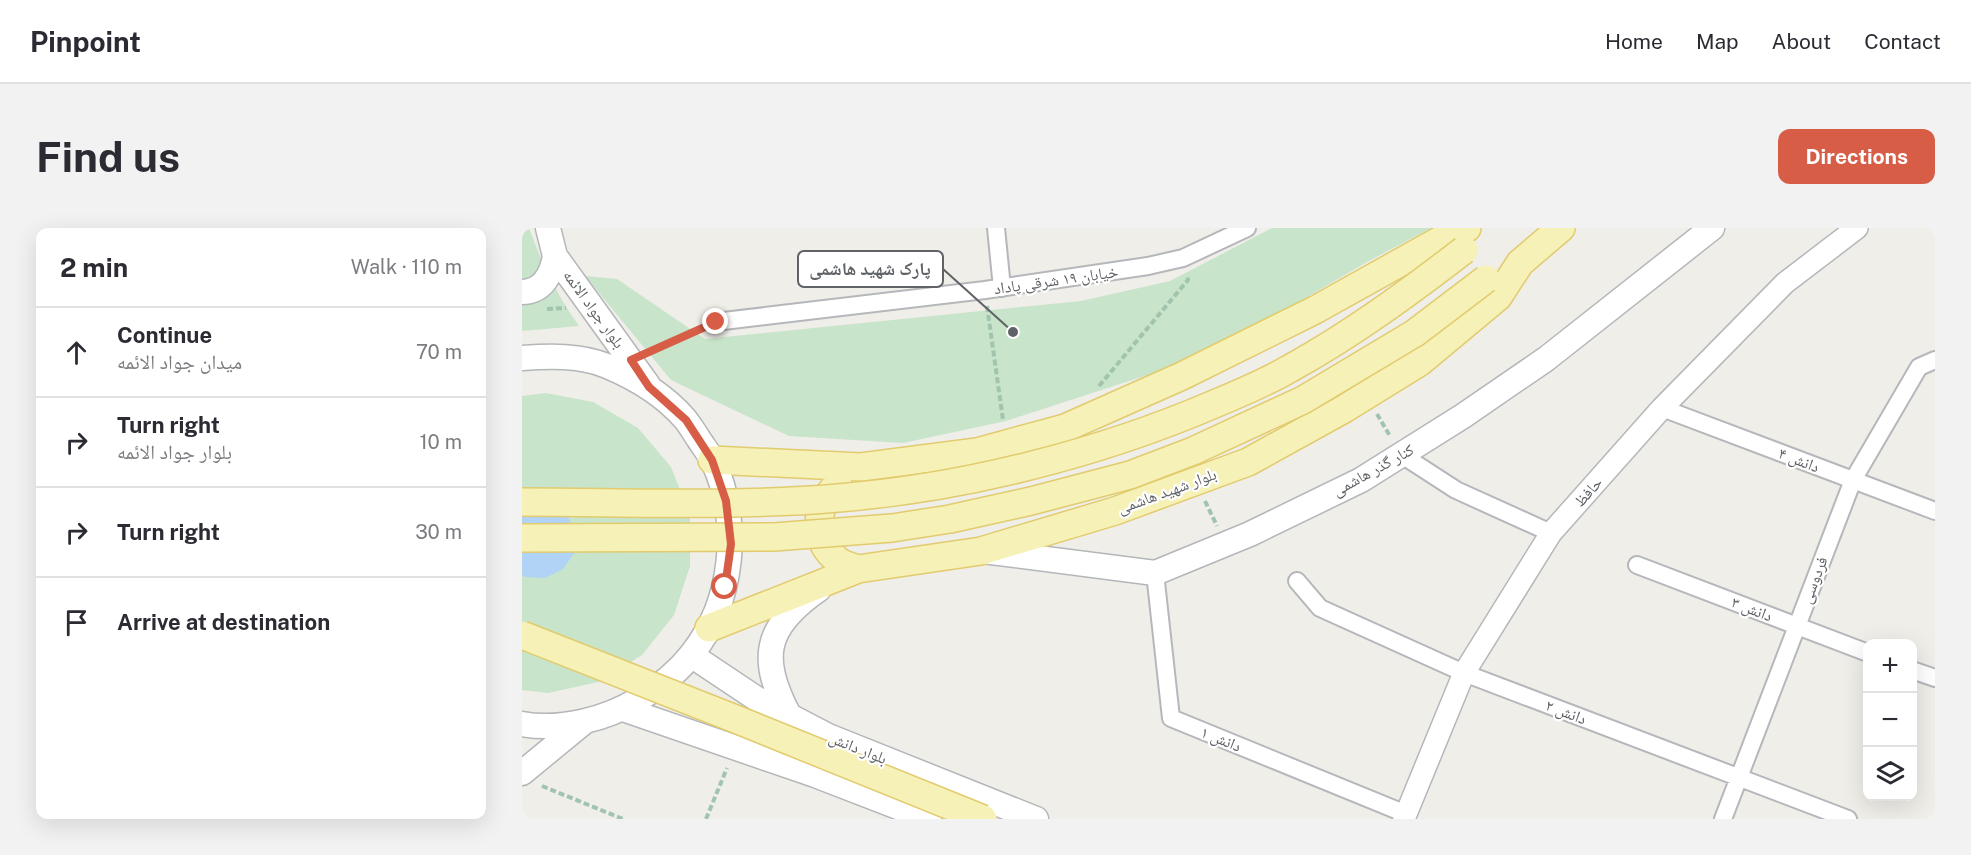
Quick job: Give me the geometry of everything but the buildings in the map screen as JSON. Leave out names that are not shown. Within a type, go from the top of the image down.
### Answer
[{"type":"main road","name":"بلوار جواد الائمه","points":[[548,228],[555,256],[649,387]]},
{"type":"main road","points":[[522,502],[770,502],[838,498],[903,490],[1027,466],[1121,441],[1179,419],[1288,370],[1395,303],[1465,239],[1482,228]]},
{"type":"main road","name":"بلوار شهید هاشمی","points":[[709,627],[847,573],[981,550],[1115,511],[1248,462],[1420,362],[1498,297],[1520,263],[1561,228]]},
{"type":"main road","name":"کنار گذر هاشمی","points":[[981,550],[1155,573],[1226,544],[1361,480],[1463,416],[1546,359],[1712,228]]},
{"type":"main road","points":[[712,460],[861,467],[900,464],[977,452],[1065,428],[1182,376],[1315,310],[1453,233],[1465,239]]},
{"type":"main road","points":[[522,292],[542,285],[552,272],[555,256]]},
{"type":"main road","points":[[522,538],[774,537],[892,528],[950,519],[1031,501],[1130,475],[1193,451],[1304,400],[1415,333],[1486,279],[1520,263]]},
{"type":"main road","points":[[522,358],[557,356],[605,365],[649,387],[686,420],[712,460],[726,501],[731,544],[725,587],[709,627],[691,655],[661,685],[624,709],[584,722],[534,726],[522,724]]},
{"type":"main road","points":[[790,717],[776,689],[770,667],[770,650],[785,618],[799,604],[847,573],[828,550],[820,534],[819,516],[825,499],[837,485],[861,467]]},
{"type":"main road","points":[[522,635],[983,819]]},
{"type":"main road","name":"بلوار دانش","points":[[691,655],[757,699],[828,736],[1036,819]]},
{"type":"main road","points":[[624,709],[929,819]]},
{"type":"main road","points":[[527,777],[584,722]]},
{"type":"street","points":[[994,289],[996,228]]},
{"type":"street","name":"خیابان ۱۹ شرقی پاداد","points":[[716,322],[994,289],[1148,266],[1183,258],[1247,228]]},
{"type":"street","name":"حافظ","points":[[1405,817],[1464,673],[1551,533],[1662,408],[1785,283],[1857,228]]},
{"type":"street","name":"فردوسی","points":[[1723,819],[1852,480],[1919,367],[1935,360]]},
{"type":"street","name":"دانش ۴","points":[[1662,408],[1935,511]]},
{"type":"street","points":[[1402,455],[1456,490],[1551,533]]},
{"type":"street","name":"دانش ۳","points":[[1637,566],[1863,650]]},
{"type":"street","name":"دانش ۱","points":[[1155,573],[1171,718],[1405,817]]},
{"type":"street","name":"دانش ۲","points":[[1297,581],[1320,608],[1464,673],[1848,819]]},
{"type":"street","points":[[1917,672],[1935,678]]},
{"type":"path","points":[[1094,393],[1188,280],[1183,258]]},
{"type":"path","points":[[994,289],[1006,445]]},
{"type":"path","points":[[545,309],[592,307]]},
{"type":"path","points":[[631,360],[716,322]]},
{"type":"path","points":[[1365,396],[1402,455]]},
{"type":"path","points":[[1196,481],[1226,544]]},
{"type":"path","points":[[706,819],[736,748]]},
{"type":"path","points":[[527,777],[623,819]]},
{"type":"green space","points":[[522,228],[529,228],[551,279],[579,326],[522,331]]},
{"type":"green space","points":[[1272,228],[1431,228],[1367,262],[1261,324],[1160,371],[1006,421],[903,443],[789,436],[671,380],[585,276],[617,279],[705,339],[1081,301],[1170,281]]},
{"type":"green space","points":[[546,393],[593,402],[638,428],[671,467],[690,515],[690,566],[674,615],[642,655],[598,682],[548,693],[522,690],[522,396]]},
{"type":"water","points":[[522,506],[567,515],[576,533],[574,553],[563,569],[545,578],[522,575]]},
{"type":"place","name":"پارک شهید هاشمی","points":[[1013,332]]},
{"type":"route","points":[[716,322],[631,360],[649,387],[686,420],[712,460],[726,501],[731,544],[725,587]]}]
